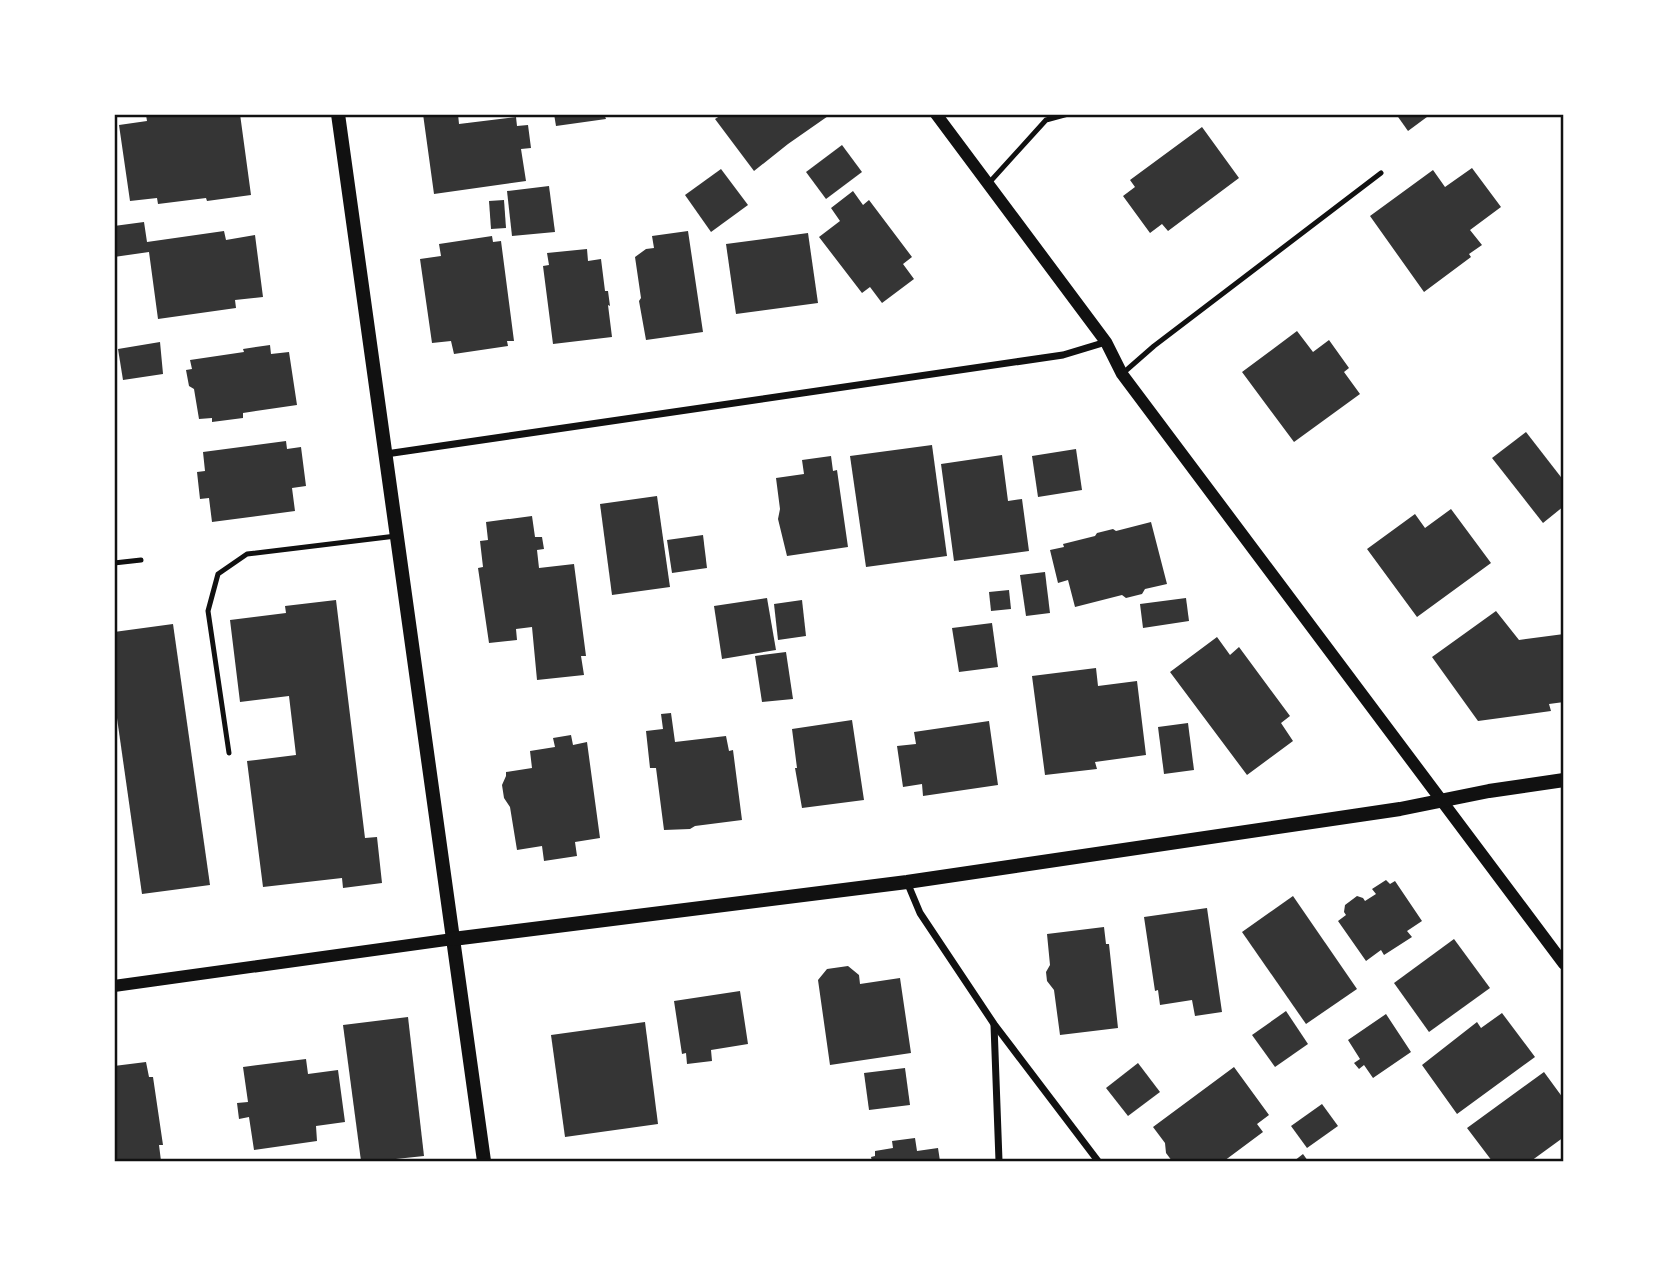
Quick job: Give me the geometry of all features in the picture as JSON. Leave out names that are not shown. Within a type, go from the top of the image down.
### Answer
[{"type":"main road","points":[[338,114],[484,1161]]},
{"type":"main road","points":[[453,939],[906,883],[1401,809],[1489,791],[1564,780]]},
{"type":"street","points":[[936,114],[1106,342],[1122,374],[1564,964]]},
{"type":"street","points":[[385,454],[1063,355],[1106,342]]},
{"type":"street","points":[[906,883],[920,913],[994,1024],[1098,1161]]},
{"type":"street","points":[[114,986],[453,939]]},
{"type":"street","points":[[994,1024],[999,1161]]},
{"type":"lane","points":[[987,184],[1046,120],[1068,114]]},
{"type":"lane","points":[[1122,374],[1154,346],[1381,173]]},
{"type":"lane","points":[[229,753],[208,611],[218,574],[247,554],[396,536]]},
{"type":"lane","points":[[114,563],[141,560]]},
{"type":"building","points":[[240,114],[251,195],[158,204],[157,198],[130,201],[119,125],[147,121],[146,115]]},
{"type":"building","points":[[423,114],[458,114],[459,124],[516,117],[517,126],[528,125],[531,148],[521,149],[526,181],[434,194]]},
{"type":"building","points":[[554,114],[604,114],[606,119],[556,126]]},
{"type":"building","points":[[723,114],[831,114],[754,171],[715,119]]},
{"type":"building","points":[[1396,114],[1431,114],[1408,131]]},
{"type":"building","points":[[1202,127],[1239,178],[1168,231],[1162,224],[1150,233],[1123,196],[1135,187],[1130,180]]},
{"type":"building","points":[[842,145],[862,172],[826,199],[806,172]]},
{"type":"building","points":[[1472,168],[1501,207],[1470,230],[1482,245],[1469,254],[1471,257],[1424,292],[1370,216],[1433,170],[1445,187]]},
{"type":"building","points":[[721,169],[748,205],[711,232],[685,195]]},
{"type":"building","points":[[549,186],[555,232],[512,236],[507,191]]},
{"type":"building","points":[[853,191],[863,205],[869,200],[912,257],[903,264],[914,279],[882,303],[870,287],[862,293],[819,237],[840,221],[831,208]]},
{"type":"building","points":[[504,200],[506,228],[491,229],[489,201]]},
{"type":"building","points":[[144,222],[147,242],[224,231],[226,240],[255,235],[263,297],[235,300],[236,308],[158,319],[149,252],[114,257],[114,226]]},
{"type":"building","points":[[688,231],[703,332],[646,340],[635,257],[646,249],[654,248],[652,236]]},
{"type":"building","points":[[808,233],[818,303],[736,314],[726,244]]},
{"type":"building","points":[[492,236],[493,242],[501,241],[514,341],[507,341],[508,346],[454,354],[451,341],[432,343],[420,259],[441,256],[439,244]]},
{"type":"building","points":[[587,249],[588,261],[601,259],[605,291],[608,291],[612,337],[553,344],[543,266],[549,265],[547,253]]},
{"type":"building","points":[[1297,331],[1313,352],[1329,340],[1349,368],[1344,372],[1360,394],[1294,442],[1242,372]]},
{"type":"building","points":[[160,342],[163,374],[123,380],[118,349]]},
{"type":"building","points":[[270,345],[271,354],[289,352],[297,405],[243,413],[243,418],[212,422],[212,418],[199,419],[194,389],[189,386],[186,370],[192,369],[190,360]]},
{"type":"building","points":[[1526,432],[1564,481],[1564,506],[1543,523],[1492,458]]},
{"type":"building","points":[[286,441],[287,449],[301,447],[306,486],[292,488],[295,511],[212,522],[209,498],[200,499],[197,472],[205,471],[203,452]]},
{"type":"building","points":[[932,445],[947,556],[866,567],[850,456]]},
{"type":"building","points":[[1076,449],[1082,490],[1038,497],[1032,456]]},
{"type":"building","points":[[1002,455],[1008,501],[1022,499],[1029,551],[954,561],[941,464]]},
{"type":"building","points":[[831,456],[833,471],[837,470],[848,547],[787,556],[778,519],[780,509],[776,478],[804,474],[802,460]]},
{"type":"building","points":[[657,496],[670,587],[612,595],[600,504]]},
{"type":"building","points":[[1451,509],[1491,563],[1417,617],[1367,549],[1415,514],[1425,528]]},
{"type":"building","points":[[532,516],[535,537],[542,537],[544,549],[537,550],[539,568],[574,564],[586,656],[581,656],[584,675],[537,680],[532,627],[516,629],[517,640],[489,643],[478,568],[483,567],[480,541],[488,540],[486,522]]},
{"type":"building","points":[[1151,522],[1167,584],[1145,589],[1142,594],[1126,598],[1122,595],[1075,607],[1068,580],[1058,583],[1050,550],[1095,536],[1097,533]]},
{"type":"building","points":[[703,535],[707,568],[672,573],[667,540]]},
{"type":"building","points":[[1045,572],[1050,613],[1026,616],[1020,575]]},
{"type":"building","points":[[1009,590],[1011,609],[991,611],[989,592]]},
{"type":"building","points":[[767,598],[776,650],[722,659],[714,606]]},
{"type":"building","points":[[1186,598],[1189,621],[1143,628],[1140,604]]},
{"type":"building","points":[[336,600],[365,838],[377,837],[382,883],[343,888],[342,878],[263,887],[247,761],[296,755],[289,696],[240,702],[230,620],[286,613],[285,606]]},
{"type":"building","points":[[802,600],[806,636],[778,640],[774,604]]},
{"type":"building","points":[[1496,611],[1519,640],[1564,634],[1564,702],[1549,704],[1551,711],[1478,721],[1432,657]]},
{"type":"building","points":[[992,623],[998,667],[959,672],[952,628]]},
{"type":"building","points":[[173,624],[210,885],[142,894],[114,697],[114,632]]},
{"type":"building","points":[[1217,637],[1230,655],[1239,647],[1290,716],[1281,723],[1293,741],[1247,775],[1170,672]]},
{"type":"building","points":[[786,652],[793,699],[762,702],[755,656]]},
{"type":"building","points":[[1096,668],[1098,686],[1137,681],[1146,755],[1095,762],[1097,769],[1045,775],[1032,676]]},
{"type":"building","points":[[671,713],[675,742],[726,736],[729,751],[733,750],[742,820],[695,826],[690,829],[664,830],[656,768],[650,768],[646,731],[663,729],[661,714]]},
{"type":"building","points":[[852,720],[864,800],[802,808],[792,729]]},
{"type":"building","points":[[989,721],[998,785],[923,796],[922,784],[903,787],[897,746],[916,744],[914,732]]},
{"type":"building","points":[[1188,723],[1194,770],[1164,774],[1158,727]]},
{"type":"building","points":[[571,735],[573,745],[587,742],[600,838],[575,842],[577,856],[544,861],[542,846],[517,850],[510,807],[504,798],[502,785],[506,772],[532,768],[530,751],[555,747],[553,738]]},
{"type":"building","points":[[1386,880],[1390,884],[1395,881],[1422,921],[1407,931],[1412,937],[1384,955],[1381,950],[1366,961],[1338,921],[1346,915],[1345,905],[1357,896],[1365,901],[1376,894],[1372,889]]},
{"type":"building","points":[[1293,896],[1357,989],[1306,1024],[1242,932]]},
{"type":"building","points":[[1207,908],[1222,1012],[1195,1016],[1192,1000],[1160,1005],[1158,990],[1155,991],[1144,917]]},
{"type":"building","points":[[1104,927],[1106,944],[1109,944],[1118,1028],[1060,1035],[1054,990],[1047,981],[1046,972],[1050,965],[1047,934]]},
{"type":"building","points":[[1454,939],[1490,988],[1429,1032],[1394,983]]},
{"type":"building","points":[[848,966],[859,975],[860,984],[900,978],[911,1053],[830,1065],[818,980],[827,969]]},
{"type":"building","points":[[740,991],[748,1044],[711,1050],[712,1061],[687,1064],[686,1053],[682,1054],[674,1001]]},
{"type":"building","points":[[1286,1011],[1308,1044],[1275,1067],[1252,1035]]},
{"type":"building","points":[[1502,1013],[1535,1057],[1457,1114],[1422,1065],[1477,1022],[1481,1028]]},
{"type":"building","points":[[1386,1014],[1411,1052],[1373,1078],[1364,1065],[1359,1069],[1354,1063],[1360,1059],[1348,1040]]},
{"type":"building","points":[[408,1017],[424,1156],[361,1161],[343,1025]]},
{"type":"building","points":[[645,1022],[658,1124],[565,1137],[551,1035]]},
{"type":"building","points":[[306,1059],[308,1074],[338,1070],[345,1122],[316,1126],[317,1141],[254,1150],[249,1117],[239,1119],[237,1103],[248,1102],[243,1067]]},
{"type":"building","points":[[146,1062],[149,1077],[153,1077],[163,1145],[159,1145],[161,1161],[114,1161],[114,1066]]},
{"type":"building","points":[[1138,1063],[1160,1092],[1128,1116],[1106,1088]]},
{"type":"building","points":[[1234,1067],[1269,1115],[1257,1124],[1263,1132],[1224,1161],[1172,1161],[1166,1153],[1165,1143],[1153,1127]]},
{"type":"building","points":[[905,1068],[910,1105],[869,1110],[864,1073]]},
{"type":"building","points":[[1544,1072],[1563,1098],[1564,1096],[1564,1137],[1531,1161],[1492,1161],[1467,1128]]},
{"type":"building","points":[[1322,1104],[1338,1126],[1307,1148],[1291,1126]]},
{"type":"building","points":[[915,1138],[917,1151],[938,1148],[940,1161],[872,1161],[871,1157],[875,1156],[875,1151],[893,1148],[892,1141]]},
{"type":"building","points":[[1303,1154],[1308,1161],[1294,1161]]}]
